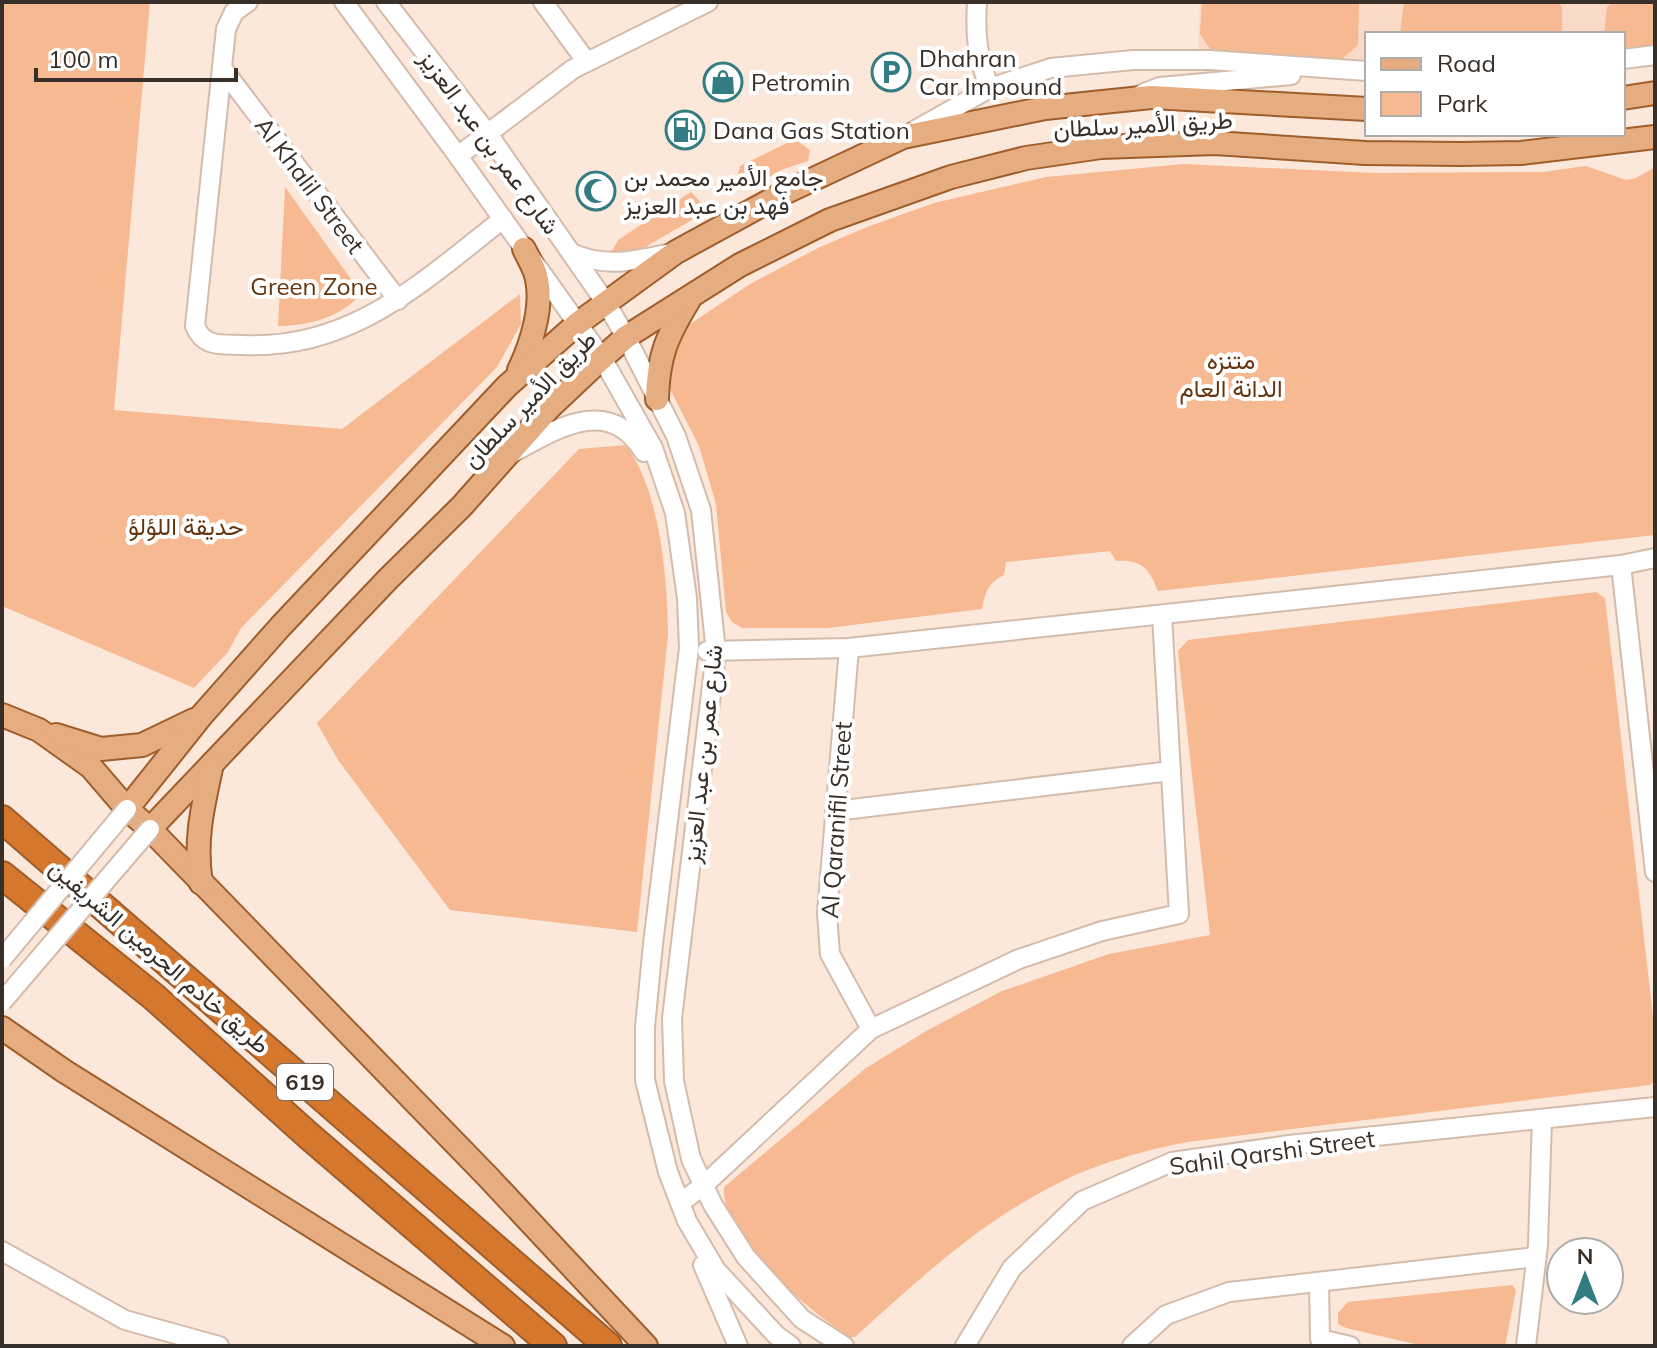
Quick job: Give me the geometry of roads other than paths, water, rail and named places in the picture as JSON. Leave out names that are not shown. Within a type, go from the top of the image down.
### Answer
[{"type":"highway","name":"طريق خادم الحرمين الشريفين","points":[[2,819],[608,1346]]},
{"type":"highway","name":"طريق خادم الحرمين الشريفين","points":[[2,875],[154,997],[309,1136],[553,1346]]},
{"type":"main road","points":[[1625,98],[1655,93]]},
{"type":"main road","name":"طريق الأمير سلطان","points":[[127,809],[202,715],[280,627],[516,377],[577,324],[678,251],[784,193],[903,137],[1045,108],[1131,98],[1365,109]]},
{"type":"main road","name":"طريق الأمير سلطان","points":[[150,829],[388,579],[462,506],[549,408],[602,358],[626,337],[740,265],[830,220],[951,177],[1026,158],[1101,147],[1215,143],[1365,153],[1521,153],[1655,137]]},
{"type":"main road","points":[[516,377],[527,352],[537,307],[536,274],[524,249]]},
{"type":"main road","points":[[657,399],[658,369],[663,348],[691,295]]},
{"type":"main road","points":[[2,715],[101,749],[142,745],[202,715]]},
{"type":"main road","points":[[39,730],[91,767],[127,809],[150,829],[488,1177],[646,1346]]},
{"type":"main road","points":[[202,884],[197,856],[199,821],[212,764]]},
{"type":"main road","points":[[2,1028],[64,1071],[503,1346]]},
{"type":"main road","points":[[2,1045],[20,1049],[64,1071]]},
{"type":"street","points":[[248,2],[234,12],[226,29],[195,326],[200,337],[209,343],[258,346],[304,342],[353,324],[398,300],[503,219]]},
{"type":"street","points":[[344,2],[602,358],[653,448],[675,513],[687,598],[689,648],[663,847],[645,1027],[645,1080],[668,1172],[738,1346]]},
{"type":"street","name":"شارع عمر بن عبد العزيز","points":[[386,2],[488,134],[606,303],[676,436],[701,510],[716,652],[672,1018],[674,1081],[691,1159],[746,1257],[808,1322],[844,1346]]},
{"type":"street","points":[[543,2],[586,61]]},
{"type":"street","points":[[458,156],[586,61],[708,2]]},
{"type":"street","points":[[977,2],[979,61],[990,88]]},
{"type":"street","points":[[1625,59],[1655,55]]},
{"type":"street","points":[[903,137],[990,88],[1051,68],[1133,60],[1210,60],[1365,71]]},
{"type":"street","name":"Al Khalil Street","points":[[222,68],[398,300]]},
{"type":"street","points":[[1131,98],[1160,87],[1345,70]]},
{"type":"street","points":[[571,253],[598,262],[619,264],[678,251]]},
{"type":"street","points":[[508,455],[559,427],[579,420],[613,423],[638,441],[667,489]]},
{"type":"street","points":[[689,648],[716,652],[849,648],[1621,565],[1655,558]]},
{"type":"street","points":[[1621,565],[1655,872]]},
{"type":"street","points":[[683,1212],[704,1185],[871,1029],[1019,959],[1102,931],[1179,914],[1162,615]]},
{"type":"street","name":"Al Qaranifil Street","points":[[849,648],[827,913],[830,954],[871,1029]]},
{"type":"street","points":[[835,811],[1171,771]]},
{"type":"street","points":[[2,959],[127,809]]},
{"type":"street","name":"طريق الأمير سلطان","points":[[2,1002],[150,829]]},
{"type":"street","name":"Sahil Qarshi Street","points":[[965,1346],[1012,1268],[1082,1201],[1172,1162],[1289,1145],[1655,1107]]},
{"type":"street","points":[[1526,1346],[1536,1257],[1542,1119]]},
{"type":"street","points":[[683,1212],[716,1270],[776,1335],[791,1346]]},
{"type":"street","points":[[2,1251],[125,1320],[219,1346]]},
{"type":"street","points":[[1132,1346],[1166,1315],[1229,1292],[1536,1257]]},
{"type":"street","points":[[1319,1283],[1320,1339],[1350,1346]]},
{"type":"street","points":[[808,1322],[811,1346]]},
{"type":"place","name":"Dhahran Car Impound","points":[[891,72]]},
{"type":"place","name":"Petromin","points":[[723,82]]},
{"type":"place","name":"Dana Gas Station","points":[[685,130]]},
{"type":"place","name":"جامع الأمير محمد بن فهد بن عبد العزيز","points":[[596,191]]},
{"type":"park label","name":"Green Zone","points":[[314,286]]},
{"type":"park label","name":"متنزه الدانة العام","points":[[1231,374]]},
{"type":"park label","name":"حديقة اللؤلؤ","points":[[186,526]]}]
